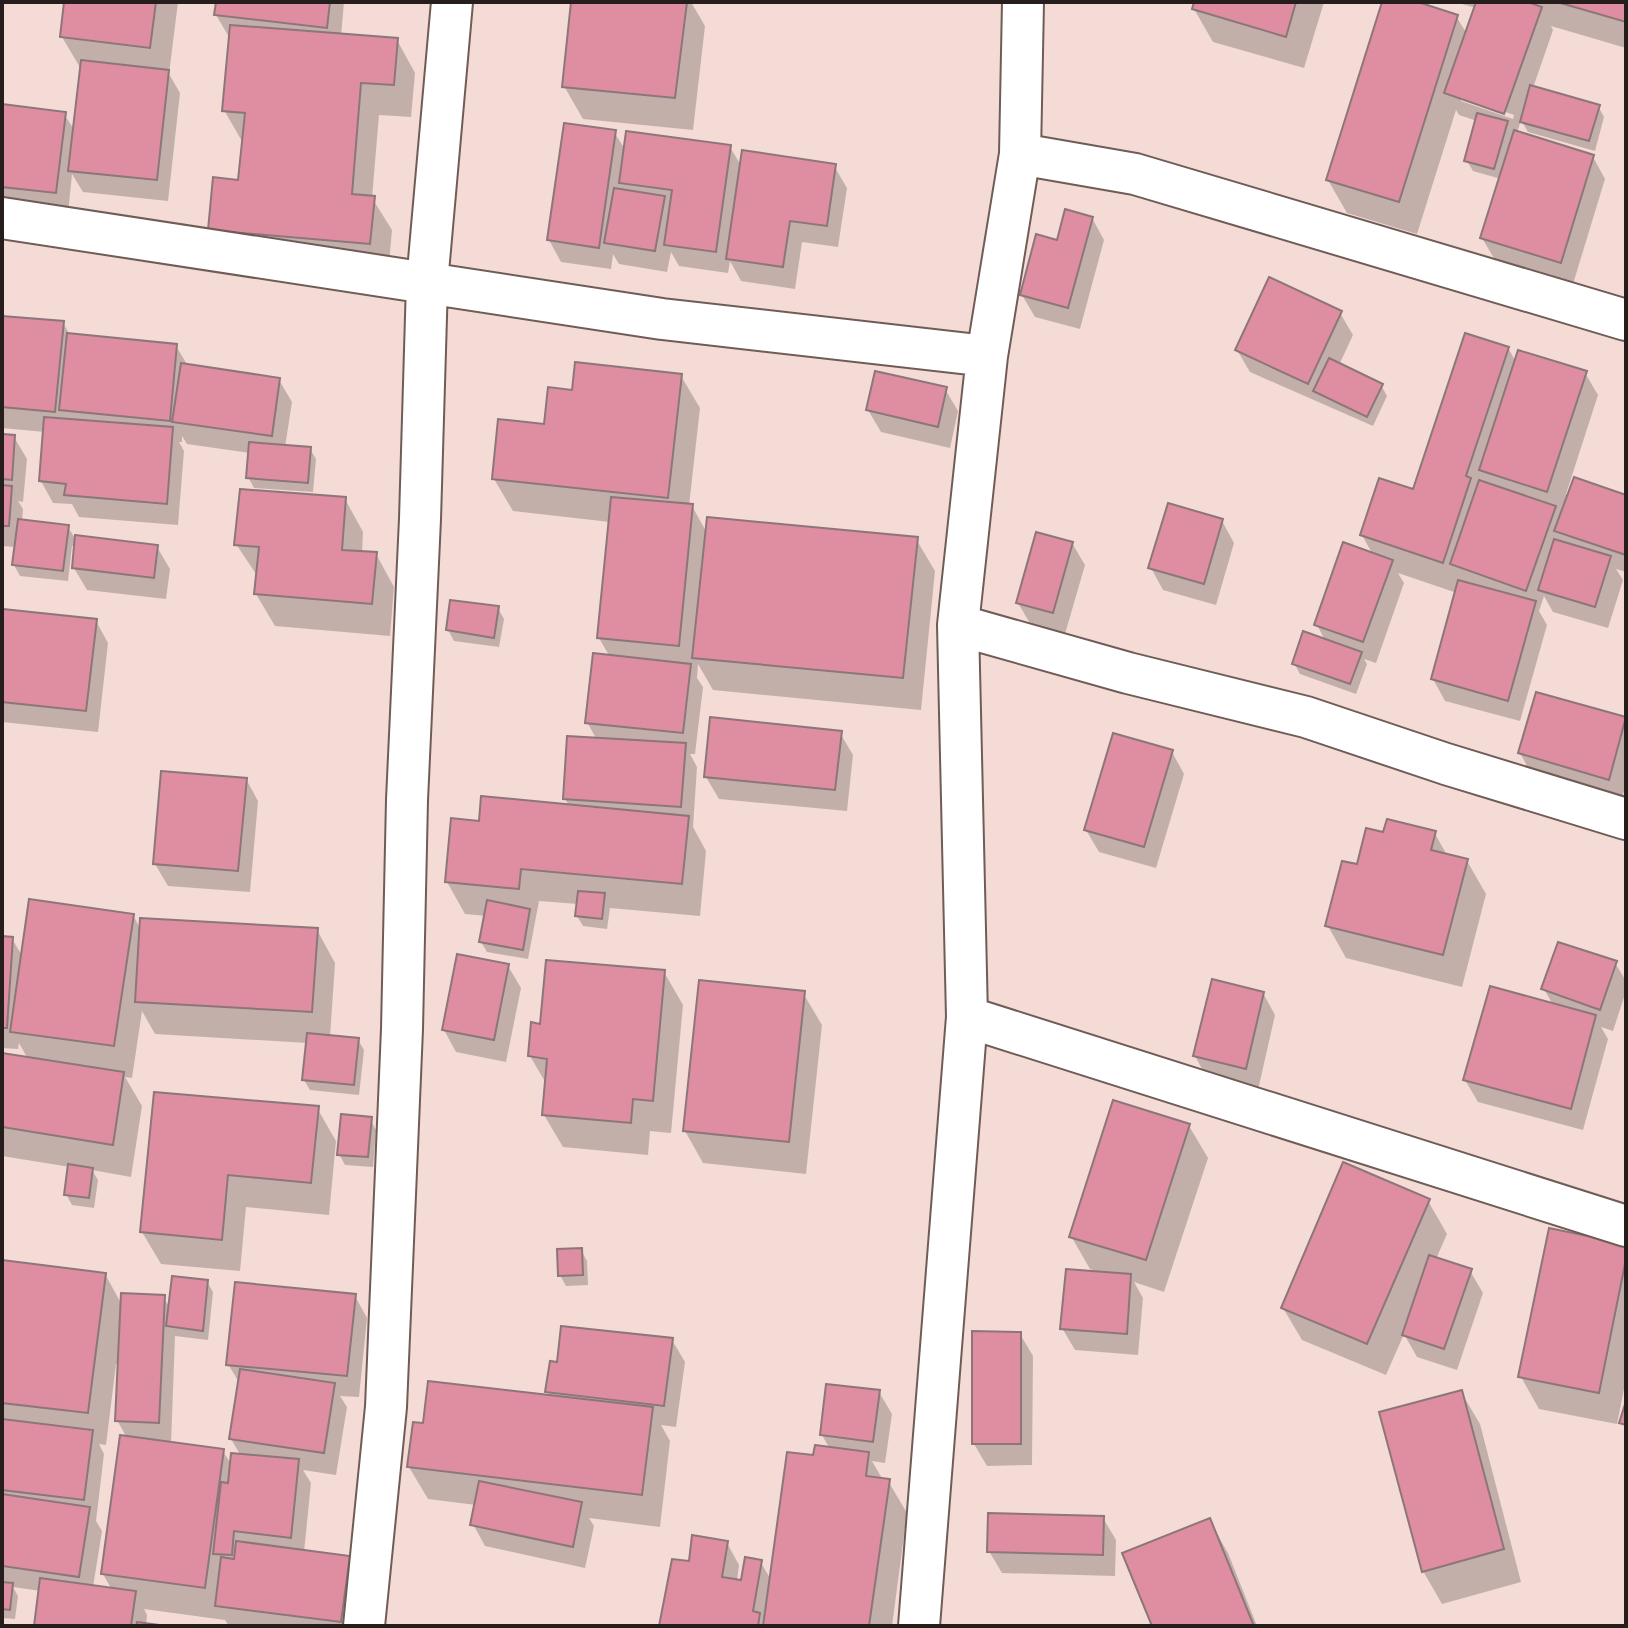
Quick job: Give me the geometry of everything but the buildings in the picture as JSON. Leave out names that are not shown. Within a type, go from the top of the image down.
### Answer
[{"type":"street","points":[[364,1626],[386,1407],[427,283],[452,2]]},
{"type":"street","points":[[919,1626],[967,1017],[958,625],[987,356],[1020,154],[1023,2]]},
{"type":"street","points":[[1020,154],[1135,174],[1626,320]]},
{"type":"street","points":[[2,218],[662,319],[987,356]]},
{"type":"street","points":[[958,625],[1128,673],[1306,717],[1626,819]]},
{"type":"street","points":[[967,1017],[1626,1226]]}]
